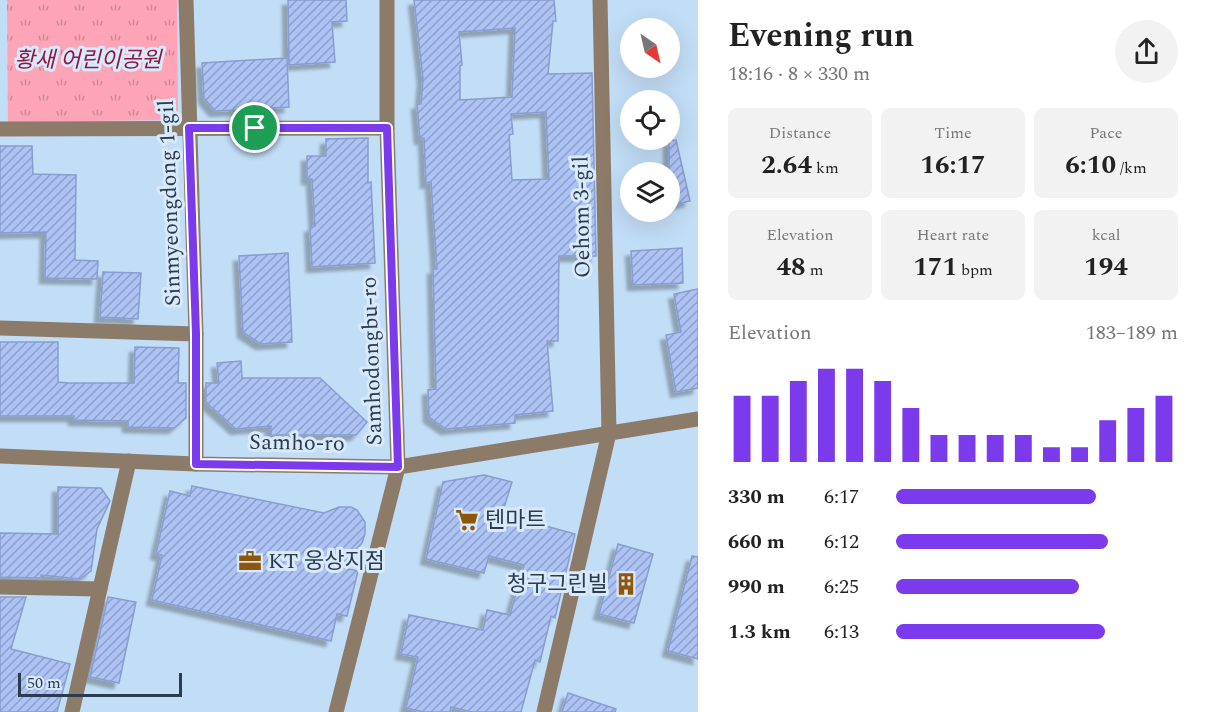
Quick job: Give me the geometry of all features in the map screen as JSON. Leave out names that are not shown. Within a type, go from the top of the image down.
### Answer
[{"type":"street","name":"Sinmyeongdong 1-gil","points":[[186,0],[196,334],[196,464]]},
{"type":"street","name":"Samhodongbu-ro","points":[[341,711],[398,467],[387,128],[387,0]]},
{"type":"street","name":"Oehom 3-gil","points":[[544,712],[609,433],[600,0]]},
{"type":"street","points":[[0,129],[387,128]]},
{"type":"street","name":"Sinmyeongdong 1-gil","points":[[0,328],[196,334]]},
{"type":"street","name":"Samho-ro","points":[[0,456],[196,464],[398,467],[698,418]]},
{"type":"street","points":[[72,712],[129,461]]},
{"type":"street","points":[[0,587],[100,589]]},
{"type":"green space","name":"황새 어린이공원","points":[[7,0],[177,0],[178,120],[8,122]]},
{"type":"building","points":[[288,0],[346,0],[347,21],[332,22],[335,62],[289,65]]},
{"type":"building","points":[[414,0],[554,0],[556,21],[553,21],[548,74],[592,73],[596,256],[559,256],[558,341],[547,341],[553,411],[515,415],[515,423],[446,429],[429,417],[428,390],[436,389],[433,269],[437,269],[431,182],[426,183],[424,138],[420,139],[417,104],[421,104],[423,79]],"holes":[[[515,28],[512,97],[460,100],[460,66],[462,65],[459,32]],[[546,112],[549,179],[512,180],[509,135],[513,134],[511,114]]]},
{"type":"building","points":[[287,58],[289,107],[215,111],[204,98],[202,63]]},
{"type":"building","points":[[368,138],[368,183],[371,182],[375,263],[312,267],[310,227],[315,226],[312,179],[307,179],[307,156],[326,156],[326,139]]},
{"type":"building","points":[[0,146],[32,146],[33,174],[76,175],[75,260],[98,261],[97,279],[45,278],[46,232],[0,233]]},
{"type":"building","points":[[669,150],[678,150],[690,201],[680,203],[680,162],[669,162]]},
{"type":"building","points":[[682,248],[683,283],[633,285],[631,251]]},
{"type":"building","points":[[288,253],[292,342],[261,344],[243,332],[239,256]]},
{"type":"building","points":[[103,272],[141,273],[138,319],[100,317]]},
{"type":"building","points":[[698,289],[698,388],[676,392],[666,335],[681,332],[674,294]]},
{"type":"building","points":[[0,342],[58,342],[58,382],[68,383],[134,383],[135,347],[179,348],[178,383],[186,383],[186,418],[174,428],[128,427],[128,421],[74,420],[74,416],[0,416]]},
{"type":"building","points":[[241,361],[242,378],[320,378],[367,422],[356,435],[271,435],[271,426],[236,429],[206,402],[206,383],[219,383],[217,363]]},
{"type":"building","points":[[484,475],[512,482],[502,514],[575,534],[555,618],[551,616],[540,662],[535,660],[521,712],[472,712],[451,707],[450,712],[424,712],[406,708],[418,657],[401,654],[409,615],[483,630],[487,610],[510,615],[524,565],[489,556],[484,573],[426,559],[443,482]]},
{"type":"building","name":"KT 웅상지점","points":[[192,486],[324,513],[339,507],[351,507],[357,510],[365,522],[365,534],[362,543],[340,567],[358,571],[347,616],[337,614],[331,641],[152,600],[162,555],[156,554],[170,491],[190,496]]},
{"type":"building","points":[[58,487],[101,488],[110,501],[97,529],[91,571],[80,579],[41,575],[41,578],[0,577],[0,533],[58,534]]},
{"type":"building","name":"청구그린빌","points":[[618,544],[653,554],[634,623],[599,614]]},
{"type":"building","points":[[692,556],[698,557],[698,659],[668,651]]},
{"type":"building","points":[[0,597],[26,597],[11,649],[70,664],[57,712],[0,712]]},
{"type":"building","points":[[108,597],[136,602],[119,683],[90,677]]},
{"type":"building","points":[[568,693],[616,709],[615,712],[562,712]]},
{"type":"place","name":"텐마트","points":[[467,520]]},
{"type":"place","name":"KT 웅상지점","points":[[250,561]]},
{"type":"place","name":"청구그린빌","points":[[626,584]]},
{"type":"route","points":[[189,128],[255,128],[387,128],[398,467],[196,464],[196,334],[189,128]]}]
